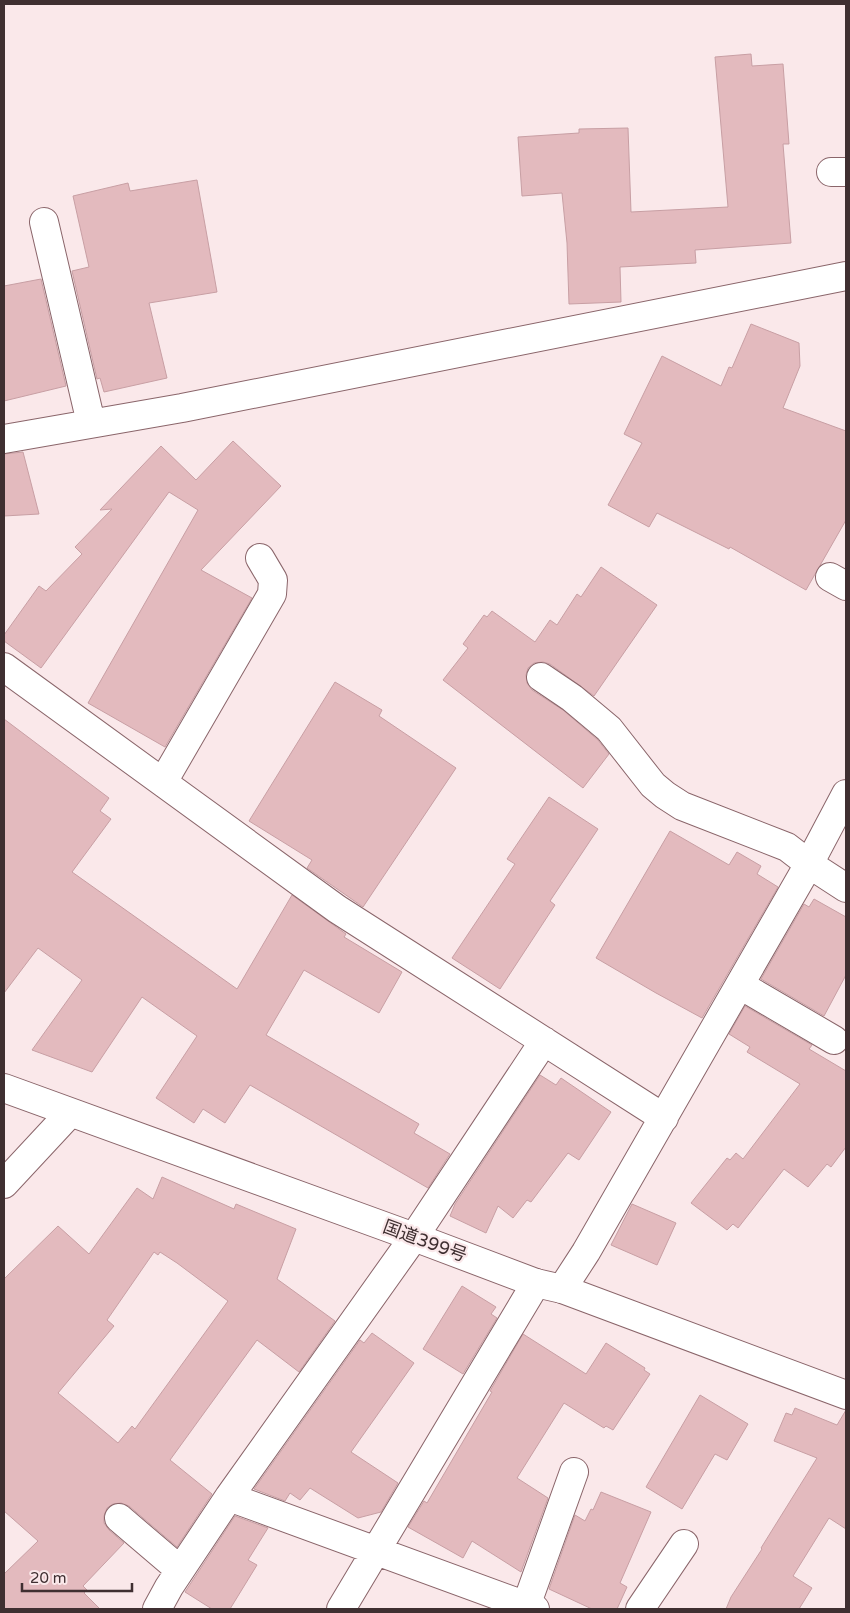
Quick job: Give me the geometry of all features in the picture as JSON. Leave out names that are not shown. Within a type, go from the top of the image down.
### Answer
[{"type":"main road","points":[[44,222],[91,424]]},
{"type":"main road","points":[[4,439],[182,408],[846,276]]},
{"type":"main road","points":[[163,782],[272,594],[274,580],[260,558]]},
{"type":"main road","points":[[4,667],[337,909],[664,1118]]},
{"type":"main road","points":[[541,677],[572,698],[609,729],[653,785],[665,795],[682,806],[787,847],[846,888]]},
{"type":"main road","points":[[562,1289],[586,1252],[740,986],[846,794]]},
{"type":"main road","points":[[740,986],[834,1040]]},
{"type":"main road","points":[[157,1609],[180,1570],[229,1497],[414,1237],[544,1041]]},
{"type":"main road","name":"国道399号","points":[[4,1088],[536,1283],[562,1289],[846,1395]]},
{"type":"main road","points":[[4,1184],[70,1112]]},
{"type":"main road","points":[[341,1609],[536,1283]]},
{"type":"main road","points":[[229,1497],[375,1550],[477,1600],[530,1608],[574,1472]]},
{"type":"main road","points":[[119,1518],[180,1570]]},
{"type":"main road","points":[[640,1609],[684,1544]]},
{"type":"building","points":[[751,54],[752,66],[783,64],[789,144],[783,144],[791,243],[695,250],[696,263],[620,267],[621,302],[569,304],[567,243],[562,193],[522,196],[518,137],[579,133],[579,129],[628,128],[631,212],[728,207],[715,57]]},
{"type":"building","points":[[197,180],[217,292],[149,303],[167,378],[104,392],[100,378],[97,379],[72,271],[89,267],[73,196],[128,183],[130,191]]},
{"type":"building","points":[[41,279],[66,386],[4,401],[4,286]]},
{"type":"building","points":[[751,324],[799,343],[800,366],[783,408],[846,431],[846,520],[806,590],[730,547],[729,549],[657,513],[649,527],[608,505],[642,443],[624,434],[662,356],[721,386],[729,367],[732,368]]},
{"type":"building","points":[[233,441],[281,486],[201,570],[252,598],[165,747],[88,703],[198,510],[169,492],[41,668],[4,641],[4,635],[39,586],[46,591],[82,554],[75,547],[112,509],[100,510],[161,446],[196,480]]},
{"type":"building","points":[[23,452],[39,514],[4,516],[4,454]]},
{"type":"building","points":[[601,567],[657,605],[594,696],[550,664],[543,662],[534,663],[528,668],[526,675],[527,683],[532,690],[563,710],[598,740],[609,754],[583,788],[443,680],[468,648],[463,644],[484,615],[487,617],[492,611],[535,642],[550,620],[557,625],[577,594],[581,597]]},
{"type":"building","points":[[335,682],[382,710],[379,716],[456,768],[363,907],[307,868],[312,860],[249,821]]},
{"type":"building","points":[[4,719],[109,798],[100,811],[111,819],[72,872],[237,989],[292,895],[346,934],[344,937],[402,972],[379,1013],[304,970],[266,1035],[419,1124],[414,1133],[450,1154],[428,1188],[250,1085],[225,1123],[203,1109],[194,1123],[156,1098],[197,1036],[142,997],[92,1072],[32,1050],[82,980],[38,948],[4,993]]},
{"type":"building","points":[[549,797],[598,829],[550,901],[555,905],[500,989],[452,958],[515,864],[507,859]]},
{"type":"building","points":[[670,831],[729,865],[737,852],[761,866],[757,874],[778,887],[702,1018],[596,958]]},
{"type":"building","points":[[814,899],[846,917],[846,975],[824,1016],[761,979],[804,904],[809,907]]},
{"type":"building","points":[[745,1006],[812,1045],[809,1049],[846,1071],[846,1147],[831,1167],[827,1164],[808,1187],[784,1169],[738,1228],[733,1224],[727,1230],[691,1203],[727,1158],[730,1160],[736,1153],[743,1159],[800,1084],[747,1052],[750,1047],[729,1034]]},
{"type":"building","points":[[540,1075],[556,1085],[561,1078],[611,1112],[579,1160],[568,1153],[531,1202],[527,1200],[513,1218],[498,1206],[486,1233],[450,1216],[455,1204]]},
{"type":"building","points":[[162,1177],[234,1209],[236,1204],[296,1229],[277,1279],[335,1321],[299,1372],[257,1340],[170,1460],[212,1494],[177,1547],[129,1506],[121,1503],[113,1504],[107,1508],[104,1523],[124,1543],[83,1586],[87,1590],[84,1593],[100,1609],[4,1609],[4,1574],[38,1541],[4,1511],[4,1279],[58,1226],[89,1254],[137,1188],[153,1199]],"holes":[[[154,1252],[158,1255],[160,1252],[177,1263],[228,1301],[135,1429],[132,1426],[118,1443],[58,1393],[114,1326],[107,1320]]]},
{"type":"building","points":[[632,1204],[676,1223],[657,1265],[611,1245]]},
{"type":"building","points":[[462,1286],[496,1307],[491,1314],[497,1318],[463,1374],[423,1349]]},
{"type":"building","points":[[372,1333],[414,1363],[351,1452],[398,1483],[381,1512],[358,1518],[310,1488],[300,1500],[290,1493],[285,1501],[254,1489],[360,1340],[364,1343]]},
{"type":"building","points":[[523,1334],[586,1374],[606,1343],[645,1368],[644,1370],[650,1374],[613,1430],[606,1426],[604,1428],[564,1403],[517,1478],[548,1498],[521,1572],[472,1541],[463,1558],[408,1527],[424,1501],[427,1503],[492,1392],[490,1391]]},
{"type":"building","points":[[700,1395],[748,1424],[727,1460],[715,1454],[682,1509],[646,1487]]},
{"type":"building","points":[[795,1408],[837,1425],[846,1410],[846,1529],[829,1518],[793,1576],[812,1588],[799,1609],[726,1609],[731,1597],[817,1458],[774,1441],[786,1413],[792,1415]]},
{"type":"building","points":[[601,1492],[651,1512],[620,1583],[627,1587],[617,1609],[592,1609],[549,1589],[575,1515],[585,1521],[591,1509],[593,1510]]},
{"type":"building","points":[[235,1516],[268,1528],[248,1560],[257,1565],[230,1609],[212,1609],[185,1592]]}]
